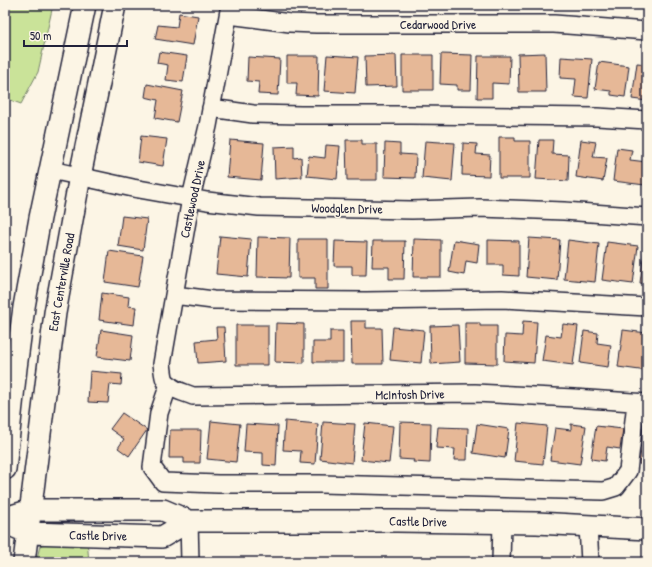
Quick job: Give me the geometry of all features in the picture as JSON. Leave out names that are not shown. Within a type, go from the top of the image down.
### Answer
[{"type":"main road","points":[[5,469],[24,307],[40,218],[85,5]]},
{"type":"main road","name":"East Centerville Road","points":[[24,562],[55,313],[80,176],[115,5]]},
{"type":"main road","name":"Castle Drive","points":[[5,518],[31,510],[163,510],[189,521],[502,522],[647,530]]},
{"type":"main road","name":"Castle Drive","points":[[5,522],[28,533],[162,537],[189,521]]},
{"type":"street","name":"Cedarwood Drive","points":[[230,10],[283,22],[316,24],[554,24],[647,31]]},
{"type":"street","name":"Castlewood Drive","points":[[172,386],[164,379],[162,364],[191,198],[211,108],[230,10]]},
{"type":"street","points":[[211,108],[253,114],[597,117],[647,120]]},
{"type":"street","name":"Woodglen Drive","points":[[51,170],[133,188],[227,204],[259,207],[412,210],[480,208],[564,211],[647,217]]},
{"type":"street","points":[[174,294],[213,300],[366,301],[502,299],[647,307]]},
{"type":"street","points":[[172,386],[159,413],[152,467],[163,482],[210,484],[320,484],[603,491],[616,487],[628,471],[642,403]]},
{"type":"street","name":"McIntosh Drive","points":[[172,386],[193,396],[476,393],[642,403]]},
{"type":"street","points":[[189,521],[190,562]]},
{"type":"street","points":[[501,562],[502,522]]},
{"type":"street","points":[[588,526],[590,562]]},
{"type":"green space","points":[[5,5],[53,5],[38,72],[21,104],[5,98]]},
{"type":"green space","points":[[87,540],[89,562],[36,562],[40,546],[49,541]]},
{"type":"building","points":[[179,13],[198,16],[193,45],[155,39],[158,25],[177,27]]},
{"type":"building","points":[[159,52],[187,56],[183,82],[166,80],[168,65],[157,63]]},
{"type":"building","points":[[545,53],[546,92],[519,92],[518,54]]},
{"type":"building","points":[[441,54],[472,55],[471,90],[457,90],[457,85],[440,84]]},
{"type":"building","points":[[327,55],[358,57],[355,93],[324,91]]},
{"type":"building","points":[[396,55],[397,86],[366,87],[365,56]]},
{"type":"building","points":[[402,55],[433,55],[433,90],[402,90]]},
{"type":"building","points":[[287,56],[319,56],[318,96],[296,95],[297,83],[287,83]]},
{"type":"building","points":[[478,56],[510,56],[509,84],[492,83],[492,98],[477,98]]},
{"type":"building","points":[[248,57],[280,59],[278,95],[258,94],[259,82],[247,81]]},
{"type":"building","points":[[561,57],[592,59],[588,98],[574,97],[576,79],[560,78]]},
{"type":"building","points":[[599,62],[629,66],[625,97],[611,95],[611,91],[595,89]]},
{"type":"building","points":[[637,63],[647,64],[647,101],[632,99]]},
{"type":"building","points":[[147,84],[183,91],[177,122],[155,118],[158,100],[145,97]]},
{"type":"building","points":[[141,136],[167,139],[163,166],[138,162]]},
{"type":"building","points":[[499,137],[515,137],[515,141],[530,141],[530,178],[499,178]]},
{"type":"building","points":[[230,140],[264,143],[261,180],[227,177]]},
{"type":"building","points":[[346,140],[362,140],[362,144],[377,144],[377,180],[347,180]]},
{"type":"building","points":[[539,140],[553,140],[552,154],[569,155],[568,181],[536,179]]},
{"type":"building","points":[[581,140],[596,142],[593,157],[607,158],[603,181],[576,177]]},
{"type":"building","points":[[425,141],[455,143],[452,181],[422,178]]},
{"type":"building","points":[[385,143],[400,144],[400,154],[416,155],[415,178],[384,177]]},
{"type":"building","points":[[463,143],[477,144],[476,154],[490,155],[489,176],[462,175]]},
{"type":"building","points":[[326,145],[340,146],[337,179],[307,176],[309,156],[325,158]]},
{"type":"building","points":[[294,146],[294,158],[301,157],[302,177],[275,179],[274,147]]},
{"type":"building","points":[[617,148],[632,150],[630,160],[647,162],[645,185],[613,181]]},
{"type":"building","points":[[122,216],[147,219],[143,250],[118,246]]},
{"type":"building","points":[[220,236],[251,239],[248,277],[216,274]]},
{"type":"building","points":[[258,237],[290,238],[289,278],[257,277]]},
{"type":"building","points":[[529,238],[560,240],[557,280],[526,277]]},
{"type":"building","points":[[298,239],[328,239],[328,289],[315,289],[315,278],[298,278]]},
{"type":"building","points":[[414,239],[441,240],[441,277],[413,277]]},
{"type":"building","points":[[454,240],[479,244],[477,263],[466,261],[464,275],[449,272]]},
{"type":"building","points":[[488,240],[519,241],[519,276],[503,275],[503,265],[488,265]]},
{"type":"building","points":[[568,240],[599,244],[595,282],[564,279]]},
{"type":"building","points":[[335,241],[367,242],[366,275],[352,275],[352,266],[334,266]]},
{"type":"building","points":[[373,241],[405,241],[404,279],[389,279],[389,267],[372,267]]},
{"type":"building","points":[[607,242],[638,246],[633,284],[602,280]]},
{"type":"building","points":[[645,245],[647,245],[647,284],[640,283]]},
{"type":"building","points":[[109,251],[143,256],[138,287],[105,282]]},
{"type":"building","points":[[102,293],[129,297],[128,306],[136,307],[134,325],[99,320]]},
{"type":"building","points":[[351,321],[366,321],[366,328],[382,328],[383,364],[352,364]]},
{"type":"building","points":[[523,321],[537,322],[534,363],[504,361],[505,335],[522,336]]},
{"type":"building","points":[[276,323],[304,324],[304,363],[275,362]]},
{"type":"building","points":[[465,323],[480,323],[480,326],[497,326],[497,364],[465,363]]},
{"type":"building","points":[[563,324],[578,326],[573,365],[542,361],[546,335],[561,337]]},
{"type":"building","points":[[236,325],[268,325],[268,365],[236,365]]},
{"type":"building","points":[[458,325],[460,362],[431,364],[430,326]]},
{"type":"building","points":[[216,327],[224,327],[226,361],[198,363],[196,341],[217,339]]},
{"type":"building","points":[[393,327],[424,330],[421,363],[390,360]]},
{"type":"building","points":[[101,330],[133,335],[130,361],[97,357]]},
{"type":"building","points":[[623,330],[647,333],[647,371],[618,367]]},
{"type":"building","points":[[330,331],[343,331],[343,362],[313,362],[313,342],[330,342]]},
{"type":"building","points":[[584,331],[598,333],[597,343],[611,345],[608,367],[580,363]]},
{"type":"building","points":[[90,371],[122,374],[121,385],[110,384],[108,403],[88,402]]},
{"type":"building","points":[[122,413],[147,430],[129,456],[118,448],[124,439],[110,429]]},
{"type":"building","points":[[211,421],[240,424],[236,462],[207,459]]},
{"type":"building","points":[[285,421],[318,424],[315,464],[300,463],[301,451],[283,450]]},
{"type":"building","points":[[323,422],[355,424],[352,463],[320,459]]},
{"type":"building","points":[[400,422],[431,423],[430,463],[399,459]]},
{"type":"building","points":[[365,423],[393,426],[389,463],[361,460]]},
{"type":"building","points":[[518,423],[547,426],[543,464],[514,461]]},
{"type":"building","points":[[246,424],[278,426],[276,466],[263,465],[263,453],[244,452]]},
{"type":"building","points":[[477,424],[509,429],[505,458],[473,453]]},
{"type":"building","points":[[571,424],[586,426],[580,464],[550,460],[555,428],[571,430]]},
{"type":"building","points":[[596,426],[623,429],[620,449],[607,447],[605,461],[591,459]]},
{"type":"building","points":[[438,427],[468,428],[467,460],[454,460],[455,449],[436,448]]},
{"type":"building","points":[[644,429],[647,430],[647,465],[639,464]]},
{"type":"building","points":[[170,430],[201,430],[200,463],[184,463],[184,458],[169,458]]}]
